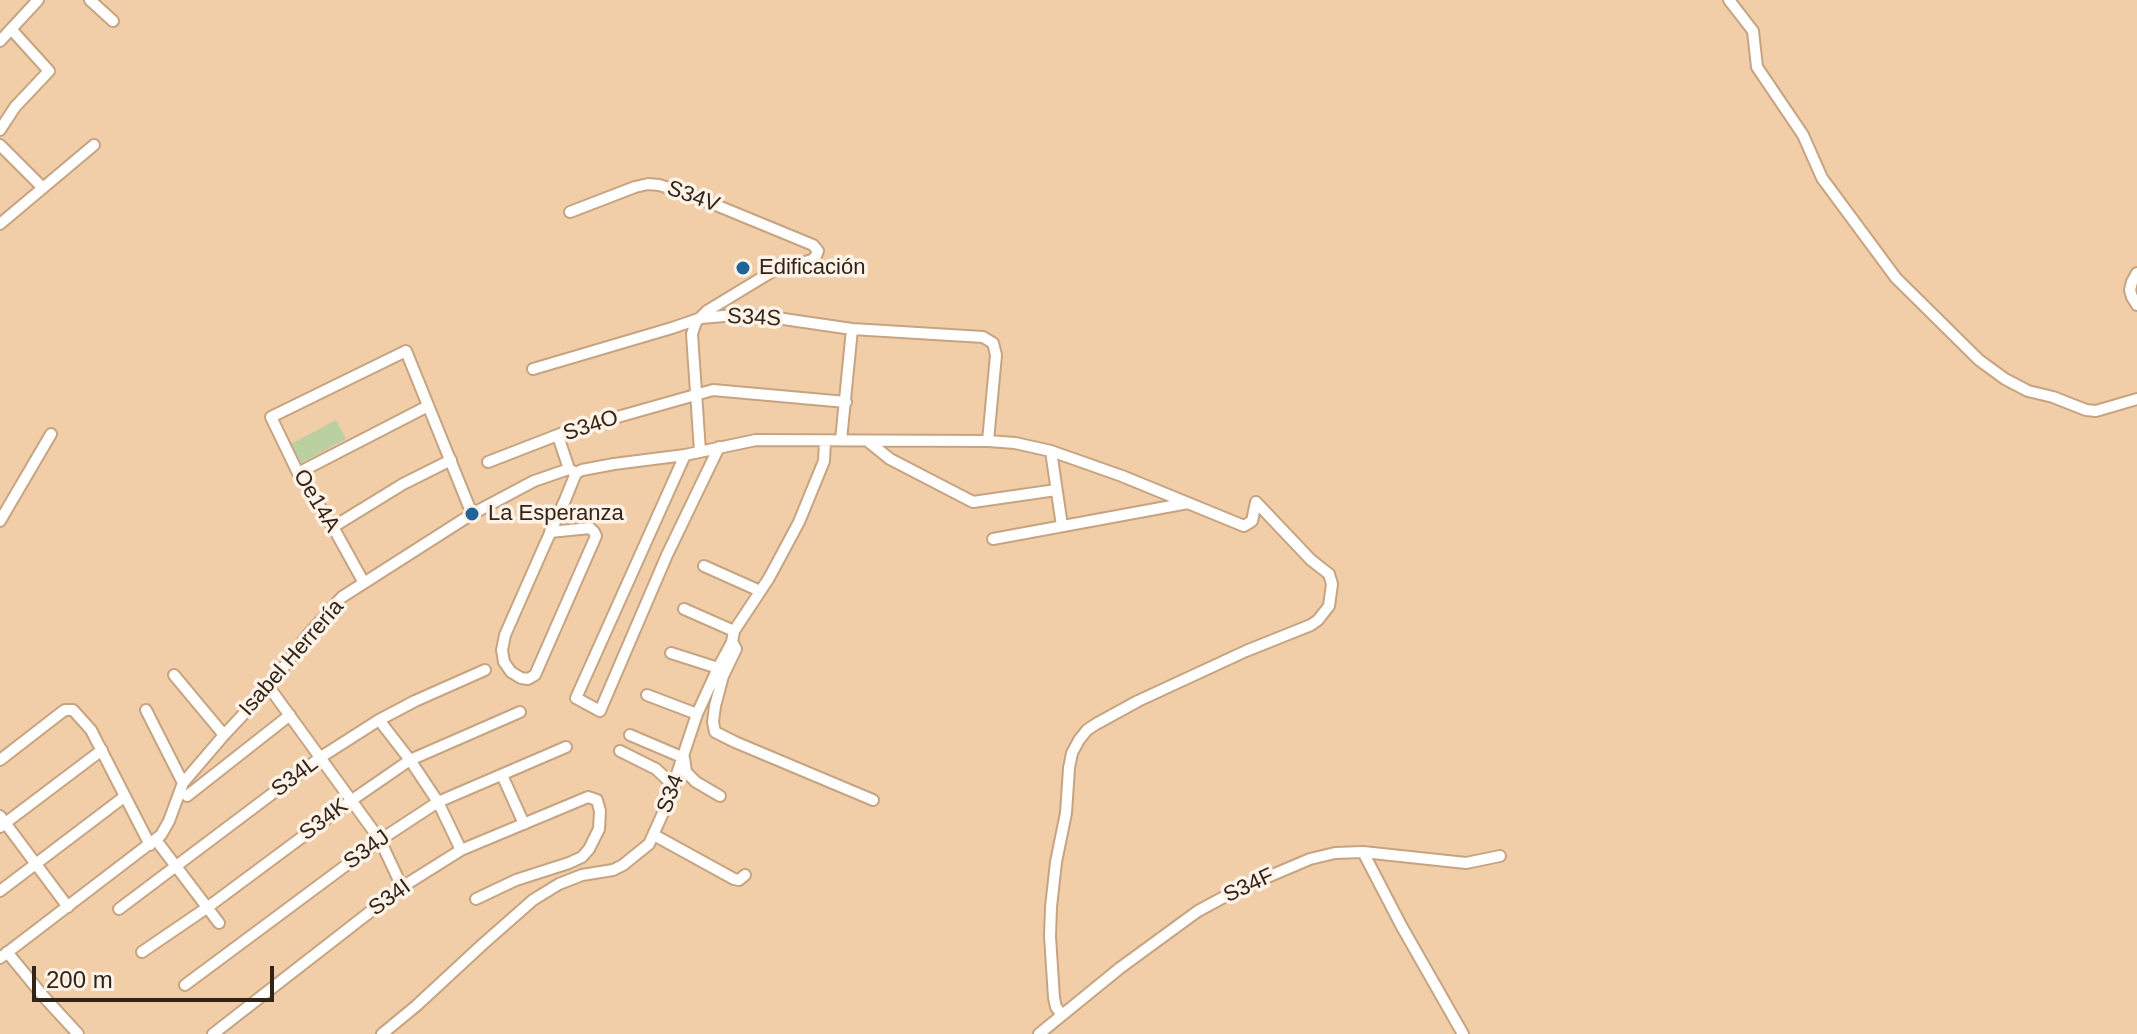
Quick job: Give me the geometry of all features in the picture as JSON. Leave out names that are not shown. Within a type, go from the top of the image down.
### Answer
[{"type":"street","points":[[0,130],[5,116],[49,71],[4,34],[38,0]]},
{"type":"street","points":[[90,0],[113,21]]},
{"type":"street","points":[[1729,0],[1753,31],[1757,67],[1803,135],[1822,178],[1896,278],[1979,360],[2028,391],[2086,410],[2096,411],[2137,399]]},
{"type":"street","points":[[0,145],[43,188]]},
{"type":"street","points":[[0,224],[94,145]]},
{"type":"street","name":"S34V","points":[[570,212],[635,187],[659,185],[689,194],[813,245],[818,251],[812,260],[773,271],[707,311],[701,318]]},
{"type":"street","points":[[2137,273],[2130,290],[2137,305]]},
{"type":"street","name":"S34S","points":[[533,369],[701,318],[735,315],[852,329],[983,337],[993,343],[996,355],[988,441]]},
{"type":"street","points":[[700,451],[692,334],[701,318]]},
{"type":"street","points":[[841,440],[852,329]]},
{"type":"street","name":"Oe14A","points":[[364,583],[298,473],[271,417],[404,351],[408,353],[428,406]]},
{"type":"street","name":"S34O","points":[[488,462],[568,431],[713,390],[846,402]]},
{"type":"street","points":[[298,473],[428,406],[472,514]]},
{"type":"street","points":[[0,521],[51,434]]},
{"type":"street","points":[[550,532],[590,528],[596,536],[535,675],[528,679],[521,678],[507,668],[502,655],[503,644],[573,471],[558,436]]},
{"type":"street","name":"Isabel Herrería","points":[[4,955],[153,842],[169,821],[183,783],[269,687],[342,597],[472,514],[534,481],[573,471],[685,455],[756,440],[988,441],[1051,451],[1190,502],[1244,526],[1252,521],[1256,502],[1311,560],[1329,574],[1332,584],[1325,612],[1311,625],[1138,701],[1096,724],[1079,740],[1069,768],[1066,813],[1051,897],[1054,998],[1062,1015]]},
{"type":"street","name":"S34","points":[[382,1034],[533,900],[559,884],[582,875],[613,870],[644,850],[654,835],[674,786],[697,714],[718,668],[799,522],[824,461],[825,441]]},
{"type":"street","points":[[869,442],[890,459],[973,502],[1056,490]]},
{"type":"street","points":[[685,455],[576,698],[600,711],[667,555],[719,447]]},
{"type":"street","points":[[1051,451],[1062,526]]},
{"type":"street","points":[[333,527],[403,484],[451,460]]},
{"type":"street","points":[[993,539],[1190,502]]},
{"type":"street","points":[[704,566],[760,591]]},
{"type":"street","points":[[684,609],[733,637],[736,649],[723,676],[715,706],[715,732],[873,800]]},
{"type":"street","points":[[671,653],[718,668]]},
{"type":"street","name":"S34L","points":[[119,909],[321,757],[379,720],[485,670]]},
{"type":"street","points":[[174,675],[224,735]]},
{"type":"street","points":[[269,687],[380,840],[402,887]]},
{"type":"street","points":[[647,695],[697,714]]},
{"type":"street","points":[[0,760],[62,712],[68,709],[77,713],[91,730],[124,797],[153,842],[219,923]]},
{"type":"street","points":[[146,710],[183,783]]},
{"type":"street","name":"S34K","points":[[142,952],[410,760],[520,712]]},
{"type":"street","points":[[187,796],[290,715]]},
{"type":"street","points":[[379,720],[438,802],[461,850]]},
{"type":"street","points":[[630,735],[684,758],[686,772],[696,782],[720,796]]},
{"type":"street","name":"S34J","points":[[185,985],[380,840],[438,802],[566,747]]},
{"type":"street","points":[[68,907],[2,822],[102,750]]},
{"type":"street","points":[[620,751],[656,769],[674,786]]},
{"type":"street","points":[[502,775],[524,824]]},
{"type":"street","points":[[0,891],[124,797]]},
{"type":"street","name":"S34I","points":[[213,1034],[402,887],[461,850],[588,797],[594,798],[598,803],[600,824],[582,857],[516,880],[476,899]]},
{"type":"street","points":[[654,835],[737,880],[745,875]]},
{"type":"street","points":[[1363,852],[1463,1034]]},
{"type":"street","name":"S34F","points":[[1039,1034],[1120,968],[1198,911],[1237,890],[1310,859],[1335,853],[1363,852],[1466,863],[1500,856]]},
{"type":"street","points":[[4,955],[78,1034]]},
{"type":"green space","points":[[336,420],[346,439],[301,463],[291,444]]},
{"type":"place","name":"Edificación","points":[[743,268]]},
{"type":"place","name":"La Esperanza","points":[[472,514]]}]
